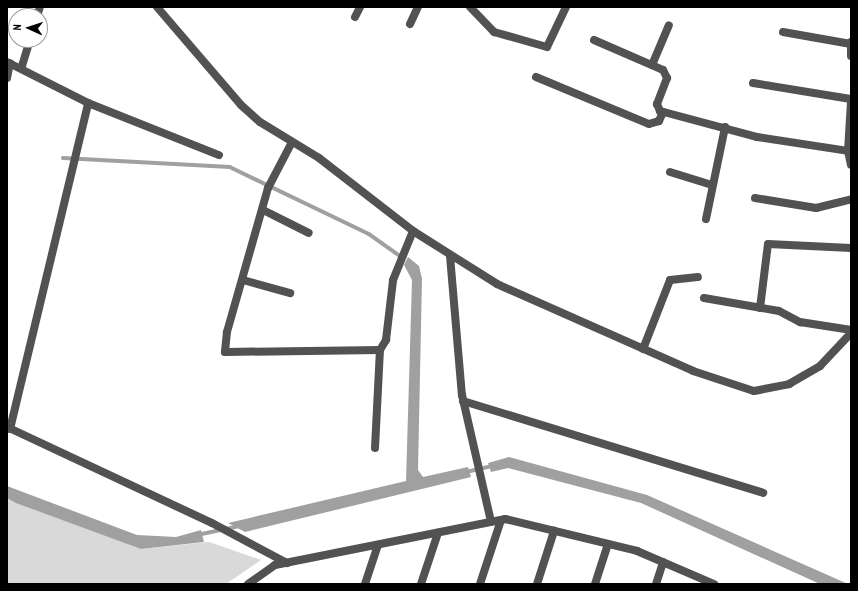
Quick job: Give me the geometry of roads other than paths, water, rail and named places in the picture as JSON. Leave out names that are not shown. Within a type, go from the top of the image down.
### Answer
[{"type":"street","points":[[157,7],[241,105],[413,231],[450,256],[497,284],[693,372],[754,391],[789,384],[820,366],[851,333]]},
{"type":"street","points":[[355,17],[360,7]]},
{"type":"street","points":[[410,24],[418,7]]},
{"type":"street","points":[[470,7],[494,32],[547,47],[566,7]]},
{"type":"street","points":[[652,66],[669,25]]},
{"type":"street","points":[[783,32],[851,43],[851,56]]},
{"type":"street","points":[[594,40],[652,66],[666,75],[657,104],[663,112],[758,136],[848,151]]},
{"type":"street","points":[[22,66],[28,48]]},
{"type":"street","points":[[7,78],[9,62],[22,66],[88,103],[219,155]]},
{"type":"street","points":[[536,77],[649,124],[659,121],[663,112]]},
{"type":"street","points":[[753,83],[851,101],[848,151],[851,165]]},
{"type":"street","points":[[88,103],[9,428],[212,523],[287,563]]},
{"type":"street","points":[[706,219],[725,127]]},
{"type":"street","points":[[292,142],[268,188],[263,210],[227,332],[225,347],[229,354],[380,350]]},
{"type":"street","points":[[670,172],[712,185]]},
{"type":"street","points":[[755,198],[816,208],[851,199]]},
{"type":"street","points":[[263,210],[309,233]]},
{"type":"street","points":[[375,448],[380,350],[386,340],[393,280],[413,231]]},
{"type":"street","points":[[760,308],[768,244],[851,248]]},
{"type":"street","points":[[450,256],[463,401],[479,476],[491,522]]},
{"type":"street","points":[[643,349],[670,280],[698,277]]},
{"type":"street","points":[[242,280],[290,293]]},
{"type":"street","points":[[704,298],[779,311],[800,322],[851,330]]},
{"type":"street","points":[[463,401],[763,493]]},
{"type":"street","points":[[480,584],[500,520]]},
{"type":"street","points":[[248,584],[275,565],[500,520],[608,544],[663,562],[714,584]]},
{"type":"street","points":[[537,584],[554,531]]},
{"type":"street","points":[[421,584],[438,533]]},
{"type":"street","points":[[596,584],[608,544]]},
{"type":"street","points":[[365,584],[378,545]]},
{"type":"street","points":[[656,584],[663,562]]},
{"type":"waterway","points":[[63,158],[230,167],[369,234],[403,258]]},
{"type":"waterway","points":[[466,472],[493,466]]},
{"type":"waterway","points":[[197,535],[240,526]]}]
